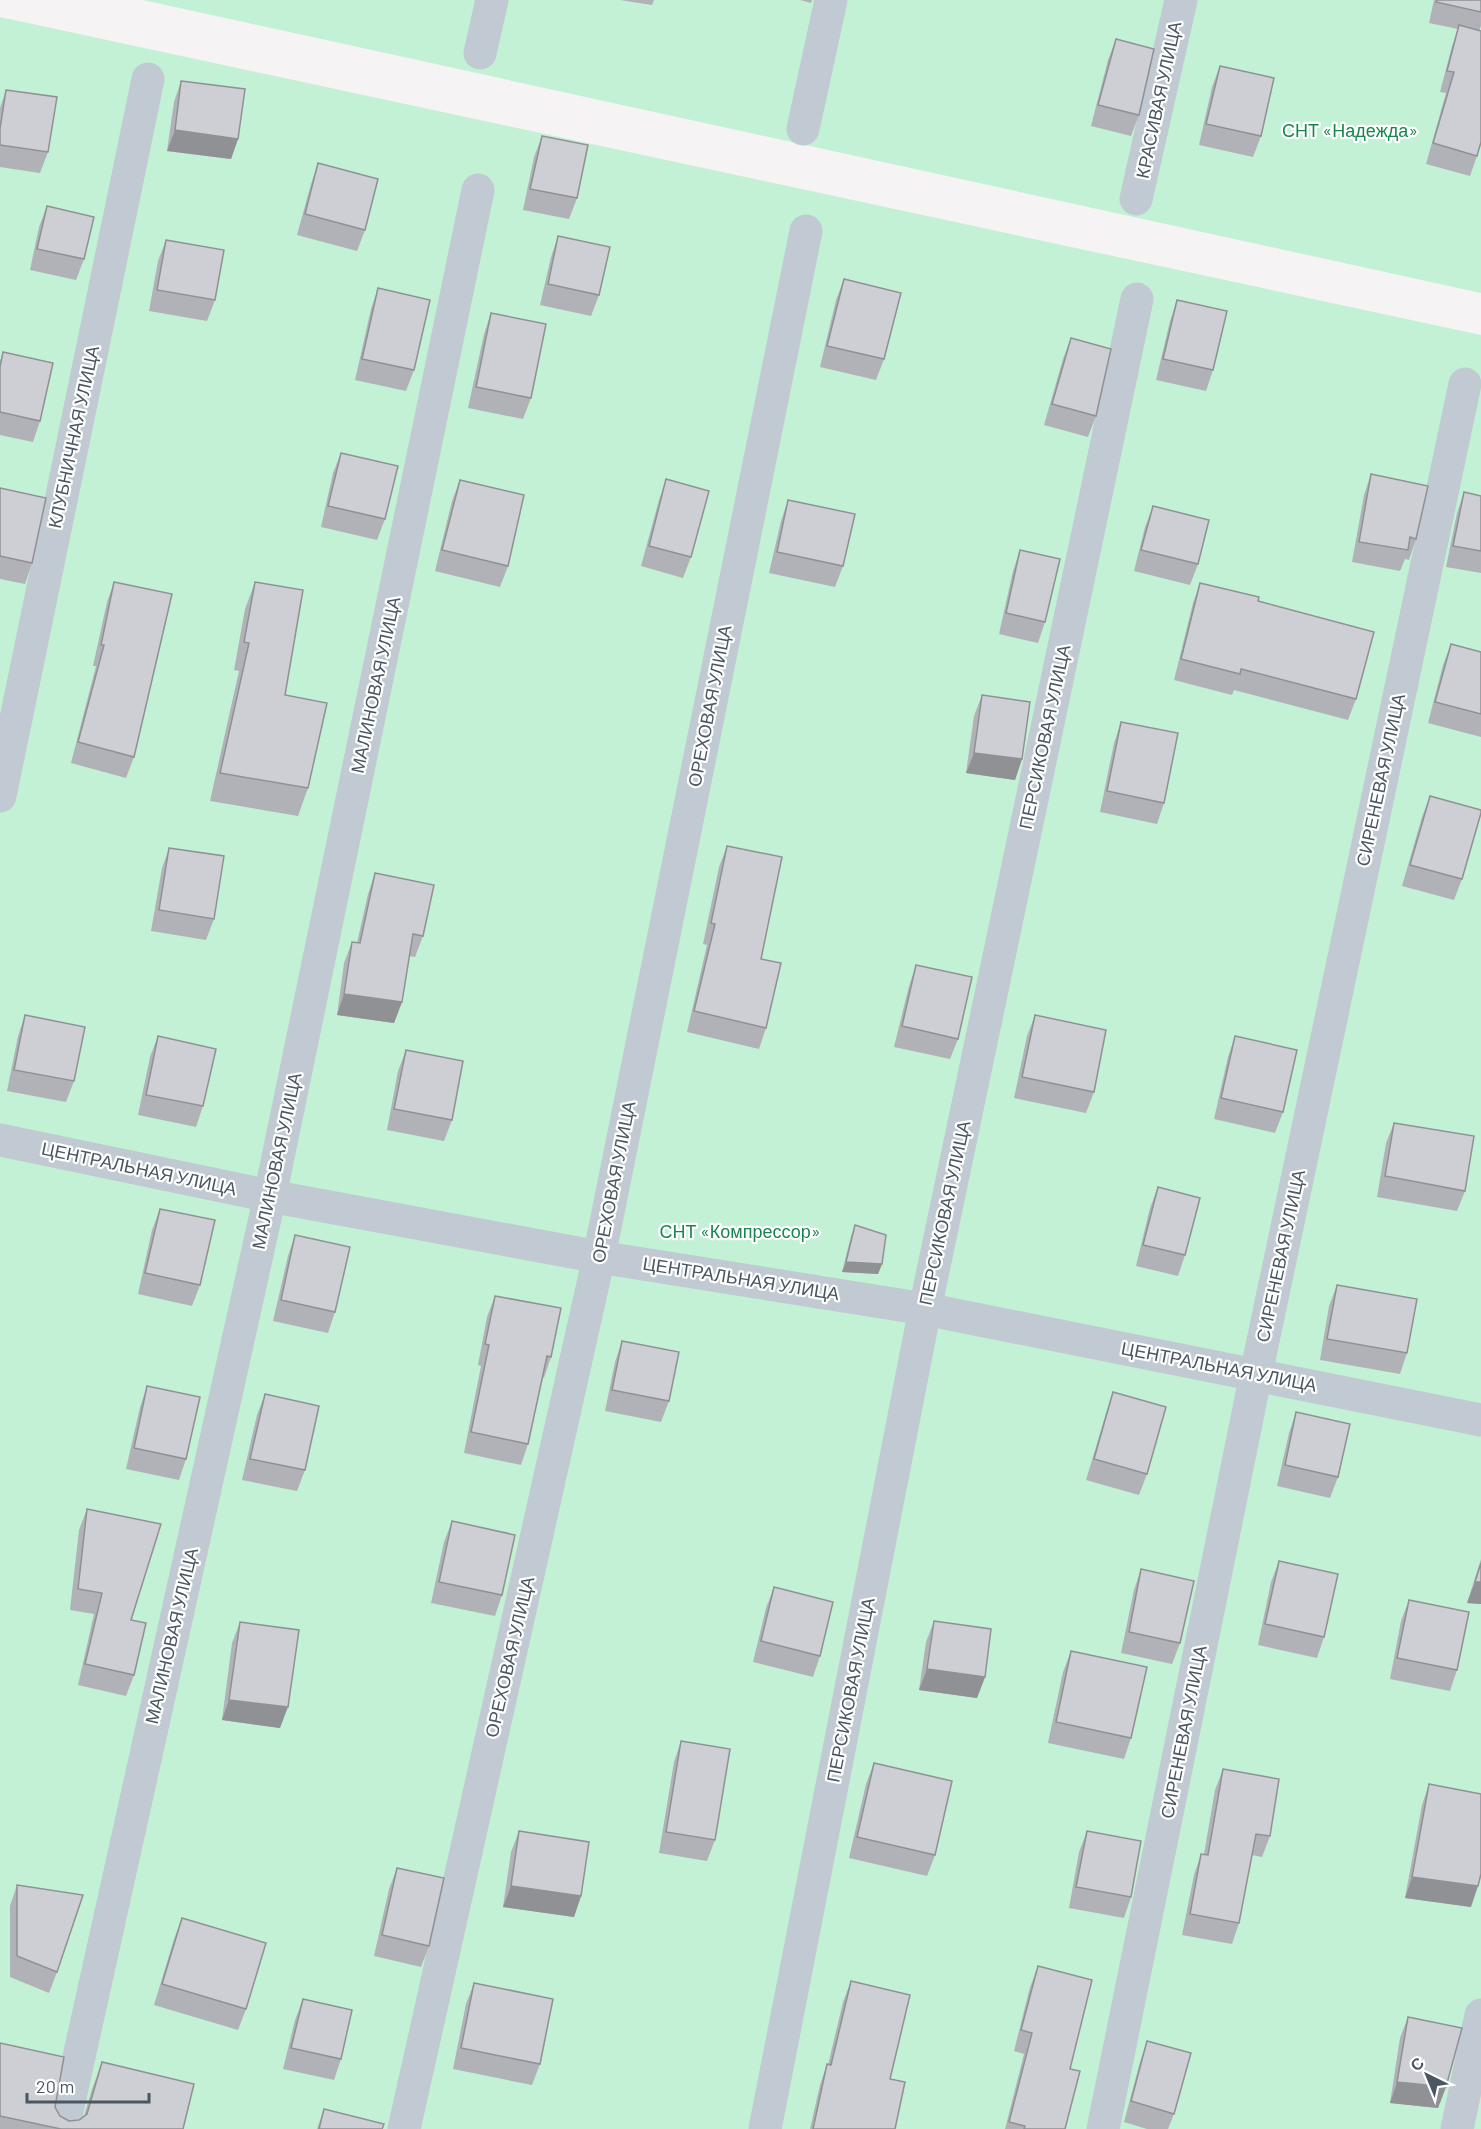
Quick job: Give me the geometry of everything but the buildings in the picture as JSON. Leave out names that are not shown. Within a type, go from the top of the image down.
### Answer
[{"type":"street","points":[[480,53],[492,0]]},
{"type":"street","points":[[802,129],[831,0]]},
{"type":"street","name":"КРАСИВАЯ УЛИЦА","points":[[1137,199],[1180,0]]},
{"type":"street","name":"КЛУБНИЧНАЯ УЛИЦА","points":[[0,796],[148,79]]},
{"type":"street","name":"МАЛИНОВАЯ УЛИЦА","points":[[63,2129],[270,1196],[478,190]]},
{"type":"street","name":"ОРЕХОВАЯ УЛИЦА","points":[[404,2129],[599,1257],[806,231]]},
{"type":"street","name":"ПЕРСИКОВАЯ УЛИЦА","points":[[765,2129],[925,1309],[1137,299]]},
{"type":"street","name":"СИРЕНЕВАЯ УЛИЦА","points":[[1103,2129],[1256,1374],[1465,384]]},
{"type":"street","name":"ЦЕНТРАЛЬНАЯ УЛИЦА","points":[[0,1140],[270,1196],[599,1257],[925,1309],[1481,1420]]},
{"type":"street","points":[[1457,2129],[1481,2015]]},
{"type":"green space","name":"СНТ «Надежда»","points":[[143,0],[1481,0],[1481,293]]},
{"type":"green space","name":"СНТ «Компрессор»","points":[[0,17],[1481,335],[1481,2129],[0,2129]]}]
